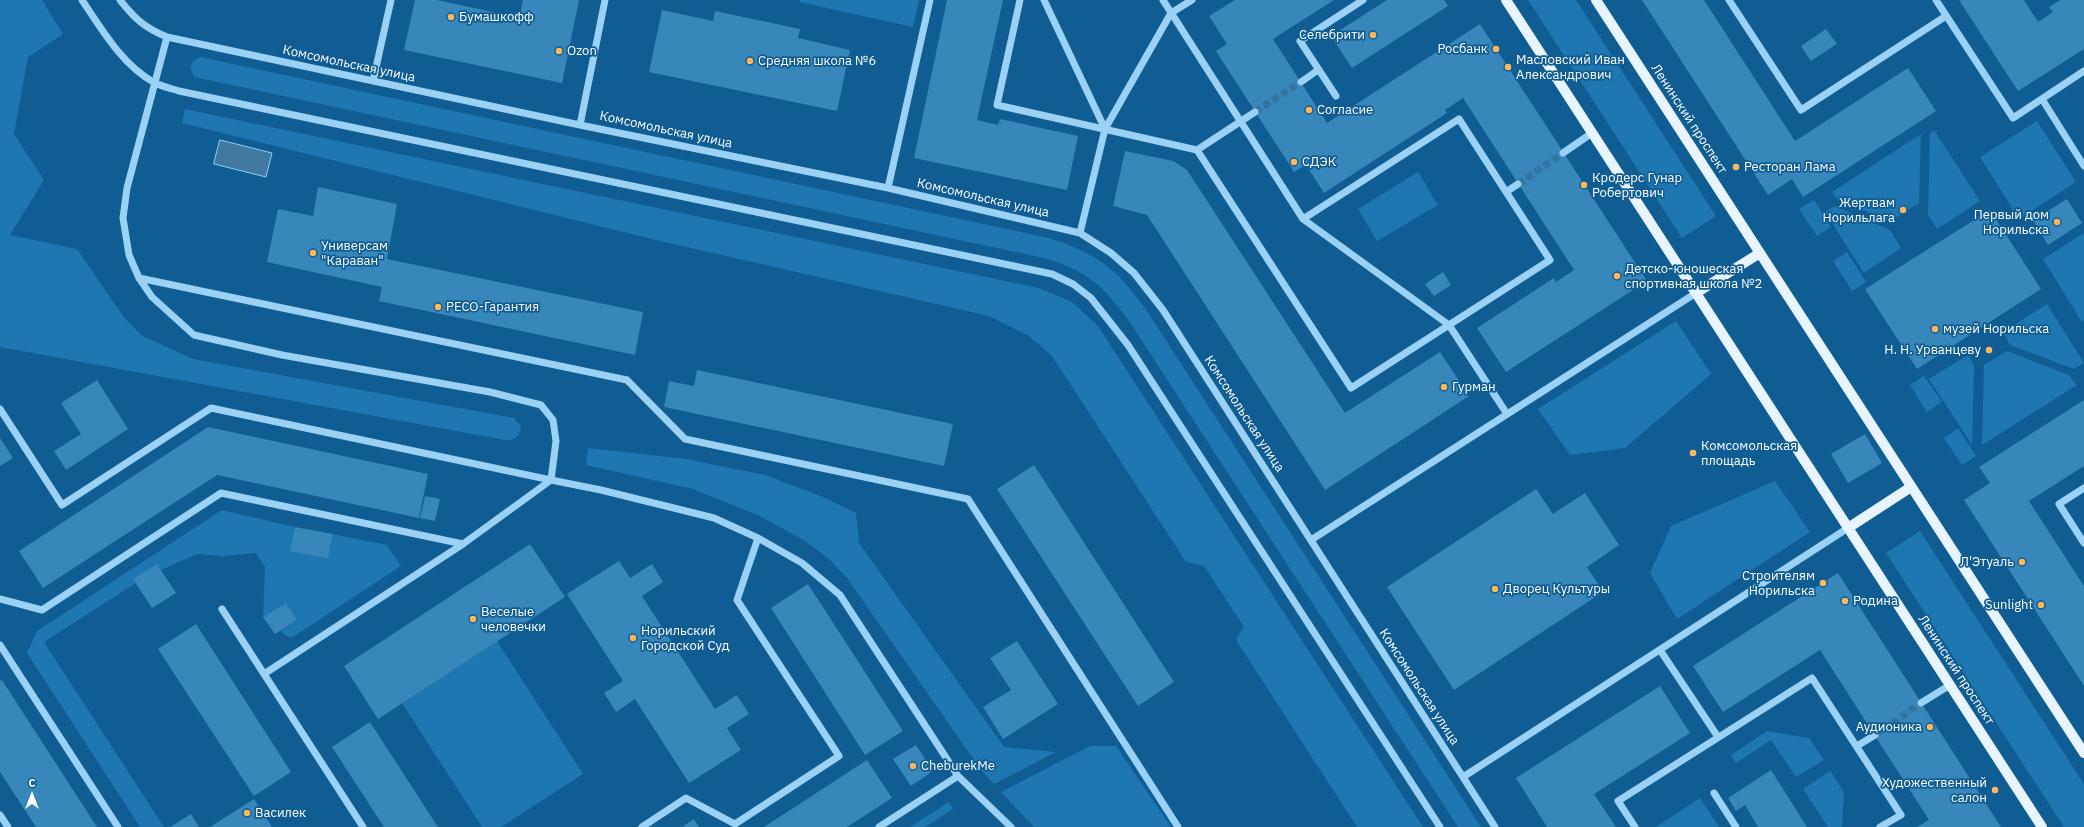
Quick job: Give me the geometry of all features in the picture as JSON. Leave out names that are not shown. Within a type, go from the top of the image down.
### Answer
[{"type":"main road","name":"Ленинский проспект","points":[[1506,0],[2042,827]]},
{"type":"main road","name":"Ленинский проспект","points":[[1596,0],[2084,753]]},
{"type":"main road","points":[[1696,293],[1760,253]]},
{"type":"main road","points":[[1848,528],[1911,487]]},
{"type":"street","points":[[82,0],[107,38],[134,68],[156,83],[179,91],[1052,274],[1073,284],[1091,298],[1128,345],[1440,827]]},
{"type":"street","name":"Комсомольская улица","points":[[120,0],[132,15],[148,29],[167,37],[373,82],[888,188],[1080,233],[1111,253],[1134,273],[1163,310],[1495,827]]},
{"type":"street","points":[[373,82],[391,0]]},
{"type":"street","points":[[580,125],[605,0]]},
{"type":"street","points":[[888,188],[930,0]]},
{"type":"street","points":[[1020,0],[997,105],[1197,150],[1351,388],[1550,260],[1459,119],[1303,219]]},
{"type":"street","points":[[1044,0],[1105,129]]},
{"type":"street","points":[[1163,0],[1303,219],[1449,325],[1507,414]]},
{"type":"street","points":[[1080,233],[1105,129],[1171,13],[1192,0]]},
{"type":"street","points":[[1336,96],[1300,41],[1363,0]]},
{"type":"street","points":[[1729,0],[1801,110],[1946,16]]},
{"type":"street","points":[[1936,0],[2013,118],[2084,71]]},
{"type":"street","points":[[167,37],[156,83],[126,188],[123,218],[129,254],[139,278],[152,297],[194,335],[282,355],[490,392],[541,405],[553,420],[556,441],[551,480],[463,544],[264,674]]},
{"type":"street","points":[[1301,82],[1318,70]]},
{"type":"street","points":[[2042,99],[2084,166]]},
{"type":"street","points":[[1197,150],[1255,112]]},
{"type":"street","points":[[1563,153],[1592,133]]},
{"type":"street","points":[[1506,192],[1518,184]]},
{"type":"street","points":[[139,278],[627,380],[685,440],[968,499],[1178,827]]},
{"type":"street","points":[[1311,540],[1696,293]]},
{"type":"street","points":[[0,409],[62,505],[210,408],[601,490],[714,518],[758,538],[802,563],[840,595],[958,776],[1011,827]]},
{"type":"street","points":[[2084,488],[2059,504],[2084,543]]},
{"type":"street","points":[[0,599],[42,610],[221,493],[463,544]]},
{"type":"street","points":[[1463,777],[1848,528]]},
{"type":"street","points":[[642,827],[686,798],[735,824],[839,756],[737,600],[758,538]]},
{"type":"street","points":[[222,609],[363,827]]},
{"type":"street","points":[[0,645],[118,827]]},
{"type":"street","points":[[1660,650],[1718,738]]},
{"type":"street","points":[[1634,827],[1618,801],[1812,678],[1901,815],[1880,827]]},
{"type":"street","points":[[1921,703],[1950,685]]},
{"type":"street","points":[[1857,746],[1874,735]]},
{"type":"street","points":[[879,827],[958,776]]},
{"type":"street","points":[[1714,793],[1736,827]]},
{"type":"street","points":[[0,815],[8,827]]},
{"type":"shaded area","points":[[0,0],[42,0],[63,34],[28,57],[14,134],[44,180],[10,235],[77,249],[123,316],[141,335],[193,359],[514,418],[521,427],[518,435],[514,439],[505,440],[0,347]]},
{"type":"shaded area","points":[[800,0],[919,0],[913,27],[799,2]]},
{"type":"shaded area","points":[[1528,0],[1576,0],[1716,216],[1682,238]]},
{"type":"shaded area","points":[[200,57],[1049,238],[1093,256],[1114,272],[1124,282],[1145,308],[1481,827],[1458,827],[1129,321],[1102,288],[1083,274],[1044,258],[194,77],[190,67],[193,61]]},
{"type":"shaded area","points":[[185,109],[1039,288],[1072,302],[1098,326],[1423,827],[1357,827],[1236,640],[1244,627],[1204,566],[1186,562],[1052,356],[1029,336],[989,316],[656,240],[182,123]]},
{"type":"shaded area","points":[[2037,121],[2076,182],[2019,219],[1980,157]]},
{"type":"shaded area","points":[[1934,130],[1980,201],[1937,229],[1928,215],[1930,133]]},
{"type":"shaded area","points":[[1921,134],[1919,203],[1890,222],[1836,198],[1832,192]]},
{"type":"shaded area","points":[[220,140],[272,153],[266,177],[214,164]]},
{"type":"shaded area","points":[[1418,172],[1438,205],[1377,241],[1358,209]]},
{"type":"shaded area","points":[[1814,200],[1831,227],[1817,236],[1799,209]]},
{"type":"shaded area","points":[[1835,206],[1890,230],[1901,248],[1864,273],[1825,212]]},
{"type":"shaded area","points":[[2084,233],[2084,320],[2082,322],[2043,259]]},
{"type":"shaded area","points":[[1847,252],[1866,282],[1852,291],[1833,261]]},
{"type":"shaded area","points":[[2047,304],[2084,363],[2074,369],[2010,345],[2003,332]]},
{"type":"shaded area","points":[[1676,321],[1711,374],[1625,448],[1570,455],[1538,409]]},
{"type":"shaded area","points":[[2007,351],[2069,375],[2077,385],[1982,445],[1984,365]]},
{"type":"shaded area","points":[[1968,355],[1974,365],[1972,445],[1929,379]]},
{"type":"shaded area","points":[[1924,376],[1942,402],[1927,412],[1910,385]]},
{"type":"shaded area","points":[[1958,428],[1976,456],[1962,465],[1944,438]]},
{"type":"shaded area","points":[[588,448],[686,459],[765,475],[823,497],[856,513],[859,543],[1004,747],[1056,752],[994,784],[981,770],[847,578],[829,559],[805,541],[758,515],[693,489],[586,465]]},
{"type":"shaded area","points":[[1775,481],[1810,532],[1677,619],[1650,573],[1671,526]]},
{"type":"shaded area","points":[[222,510],[295,527],[291,551],[328,559],[333,534],[387,545],[401,566],[293,637],[286,636],[281,631],[297,620],[286,603],[263,617],[265,567],[256,553],[224,556],[197,554],[161,570],[157,564],[134,579],[136,583],[44,642],[164,827],[140,827],[27,653],[37,631]]},
{"type":"shaded area","points":[[1920,531],[2084,784],[2084,827],[2064,827],[1886,553]]},
{"type":"shaded area","points":[[497,641],[583,774],[501,827],[482,827],[402,703]]},
{"type":"shaded area","points":[[1767,731],[1809,738],[1824,760],[1796,777],[1771,740],[1736,763],[1731,755]]},
{"type":"shaded area","points":[[1090,746],[1116,746],[1171,827],[1034,827],[1001,792]]},
{"type":"shaded area","points":[[1830,771],[1844,792],[1842,827],[1828,827],[1803,789]]},
{"type":"shaded area","points":[[1700,798],[1719,827],[1656,827]]},
{"type":"shaded area","points":[[949,802],[953,809],[925,827],[910,827]]},
{"type":"building","points":[[415,0],[437,0],[497,13],[496,18],[518,23],[523,0],[579,0],[562,83],[404,50]]},
{"type":"building","points":[[947,0],[1003,0],[977,120],[998,125],[1000,119],[1078,136],[1067,190],[914,158]]},
{"type":"building","points":[[1235,0],[1334,0],[1273,39],[1327,123],[1480,24],[1647,281],[1506,372],[1477,328],[1554,278],[1556,282],[1574,270],[1463,98],[1445,110],[1447,113],[1324,193],[1306,165],[1294,172],[1216,51],[1227,44],[1209,16]]},
{"type":"building","points":[[1387,0],[1444,0],[1448,6],[1352,68],[1331,36]]},
{"type":"building","points":[[1642,0],[1704,0],[1795,141],[1908,68],[1936,111],[1803,197],[1792,179],[1768,195]]},
{"type":"building","points":[[1959,0],[2024,0],[2038,22],[2053,12],[2049,7],[2060,0],[2084,0],[2084,49],[2018,91]]},
{"type":"building","name":"Средняя школа №6","points":[[662,10],[713,21],[715,11],[800,29],[798,38],[850,50],[837,111],[649,72]]},
{"type":"building","points":[[1826,29],[1837,44],[1811,61],[1801,46]]},
{"type":"building","points":[[1125,151],[1173,161],[1187,170],[1345,413],[1440,352],[1469,396],[1325,490],[1147,215],[1113,206]]},
{"type":"building","points":[[318,187],[397,204],[387,259],[643,312],[635,355],[379,301],[382,287],[267,262],[278,209],[313,216]]},
{"type":"building","name":"Первый дом Норильска","points":[[2067,199],[2082,223],[2048,245],[2033,220]]},
{"type":"building","name":"музей Норильска","points":[[1990,210],[2041,289],[1917,369],[1865,289]]},
{"type":"building","points":[[1443,272],[1451,285],[1434,296],[1425,284]]},
{"type":"building","points":[[697,370],[953,424],[944,466],[664,407],[669,381],[694,386]]},
{"type":"building","points":[[97,380],[128,429],[66,470],[54,451],[81,434],[61,403]]},
{"type":"building","points":[[2084,400],[2084,466],[2029,501],[2084,586],[2084,686],[1964,500],[1990,483],[1979,467]]},
{"type":"building","points":[[208,427],[428,474],[419,518],[217,475],[43,588],[19,551]]},
{"type":"building","points":[[1865,434],[1882,463],[1848,483],[1831,454]]},
{"type":"building","points":[[0,438],[13,458],[0,466]]},
{"type":"building","points":[[1034,465],[1174,682],[1138,706],[997,489]]},
{"type":"building","name":"Дворец Культуры","points":[[1536,489],[1553,514],[1585,493],[1619,545],[1587,567],[1603,592],[1454,690],[1387,587]]},
{"type":"building","points":[[425,496],[440,499],[435,521],[420,518]]},
{"type":"building","points":[[295,527],[333,534],[328,559],[290,551]]},
{"type":"building","name":"Веселые человечки","points":[[530,544],[565,597],[378,719],[344,666]]},
{"type":"building","name":"Норильский Городской Суд","points":[[619,561],[630,578],[652,564],[663,582],[642,596],[715,709],[737,695],[749,714],[727,728],[741,750],[689,783],[635,699],[616,712],[604,693],[623,681],[567,594]]},
{"type":"building","points":[[157,564],[176,593],[152,608],[133,579]]},
{"type":"building","points":[[1838,573],[2001,827],[1917,827],[1929,820],[1820,650],[1723,712],[1693,666]]},
{"type":"building","points":[[808,584],[903,731],[865,755],[771,608]]},
{"type":"building","points":[[286,603],[297,620],[275,634],[263,617]]},
{"type":"building","points":[[196,624],[291,772],[254,796],[158,649]]},
{"type":"building","points":[[1017,641],[1058,704],[1003,739],[983,707],[1011,690],[990,658]]},
{"type":"building","points":[[2,680],[97,827],[36,827],[0,772],[0,681]]},
{"type":"building","points":[[1660,686],[1690,733],[1594,794],[1616,827],[1547,827],[1516,778]]},
{"type":"building","points":[[370,722],[438,827],[384,827],[332,747]]},
{"type":"building","points":[[916,745],[933,771],[911,786],[893,759]]},
{"type":"building","points":[[867,760],[892,798],[847,827],[764,827]]},
{"type":"building","points":[[1771,770],[1807,827],[1758,827],[1745,805],[1736,811],[1728,798]]},
{"type":"building","name":"Василек","points":[[254,799],[272,827],[210,827]]},
{"type":"building","points":[[191,814],[199,827],[170,827]]},
{"type":"building","points":[[694,819],[699,827],[682,827]]},
{"type":"tunnel","points":[[1255,112],[1301,82]]},
{"type":"tunnel","points":[[1518,184],[1563,153]]},
{"type":"tunnel","points":[[1875,735],[1921,703]]},
{"type":"place","name":"Бумашкофф","points":[[451,17]]},
{"type":"place","name":"Селебрити","points":[[1373,35]]},
{"type":"place","name":"Росбанк","points":[[1496,49]]},
{"type":"place","name":"Ozon","points":[[559,51]]},
{"type":"place","name":"Средняя школа №6","points":[[750,61]]},
{"type":"place","name":"Масловский Иван Александрович","points":[[1508,67]]},
{"type":"place","name":"Согласие","points":[[1309,110]]},
{"type":"place","name":"СДЭК","points":[[1294,162]]},
{"type":"place","name":"Ресторан Лама","points":[[1736,167]]},
{"type":"place","name":"Кродерс Гунар Робертович","points":[[1584,185]]},
{"type":"place","name":"Жертвам Норильлага","points":[[1903,210]]},
{"type":"place","name":"Первый дом Норильска","points":[[2057,222]]},
{"type":"place","name":"Универсам \"Караван\"","points":[[313,253]]},
{"type":"place","name":"Детско-юношеская спортивная школа №2","points":[[1617,276]]},
{"type":"place","name":"РЕСО-Гарантия","points":[[438,307]]},
{"type":"place","name":"музей Норильска","points":[[1935,329]]},
{"type":"place","name":"Н. Н. Урванцеву","points":[[1989,350]]},
{"type":"place","name":"Гурман","points":[[1444,387]]},
{"type":"place","name":"Комсомольская площадь","points":[[1693,453]]},
{"type":"place","name":"Л'Этуаль","points":[[2022,562]]},
{"type":"place","name":"Строителям Норильска","points":[[1823,583]]},
{"type":"place","name":"Дворец Культуры","points":[[1495,589]]},
{"type":"place","name":"Родина","points":[[1845,601]]},
{"type":"place","name":"Sunlight","points":[[2041,605]]},
{"type":"place","name":"Веселые человечки","points":[[473,619]]},
{"type":"place","name":"Норильский Городской Суд","points":[[633,638]]},
{"type":"place","name":"Аудионика","points":[[1930,727]]},
{"type":"place","name":"CheburekMe","points":[[913,766]]},
{"type":"place","name":"Художественный салон","points":[[1995,790]]},
{"type":"place","name":"Василек","points":[[247,813]]}]
